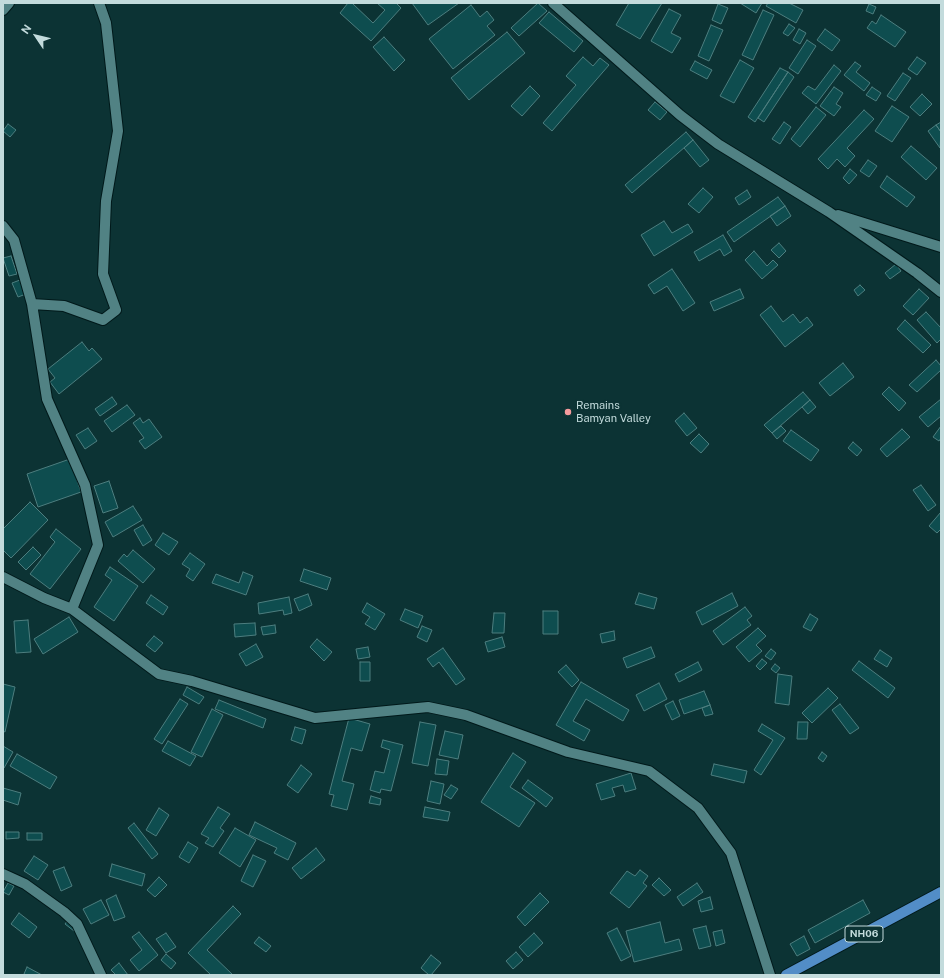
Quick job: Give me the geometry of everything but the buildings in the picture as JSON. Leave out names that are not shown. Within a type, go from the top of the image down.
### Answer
[{"type":"main road","name":"NH06","points":[[786,975],[941,892]]},
{"type":"street","points":[[3,10],[9,3]]},
{"type":"street","points":[[32,304],[64,306],[103,320],[116,310],[103,274],[106,201],[118,131],[106,23],[99,3]]},
{"type":"street","points":[[553,3],[680,116],[718,144],[829,212],[917,273],[941,292]]},
{"type":"street","points":[[829,212],[941,247]]},
{"type":"street","points":[[3,226],[14,240],[32,304],[47,399],[85,485],[98,545],[72,609]]},
{"type":"street","points":[[3,577],[44,598],[72,609],[160,674],[192,681],[315,718],[428,707],[466,715],[568,752],[649,771],[698,808],[731,853],[770,975]]},
{"type":"street","points":[[3,874],[25,884],[78,924],[101,975]]},
{"type":"place","name":"Remains Bamyan Valley","points":[[568,412]]}]
